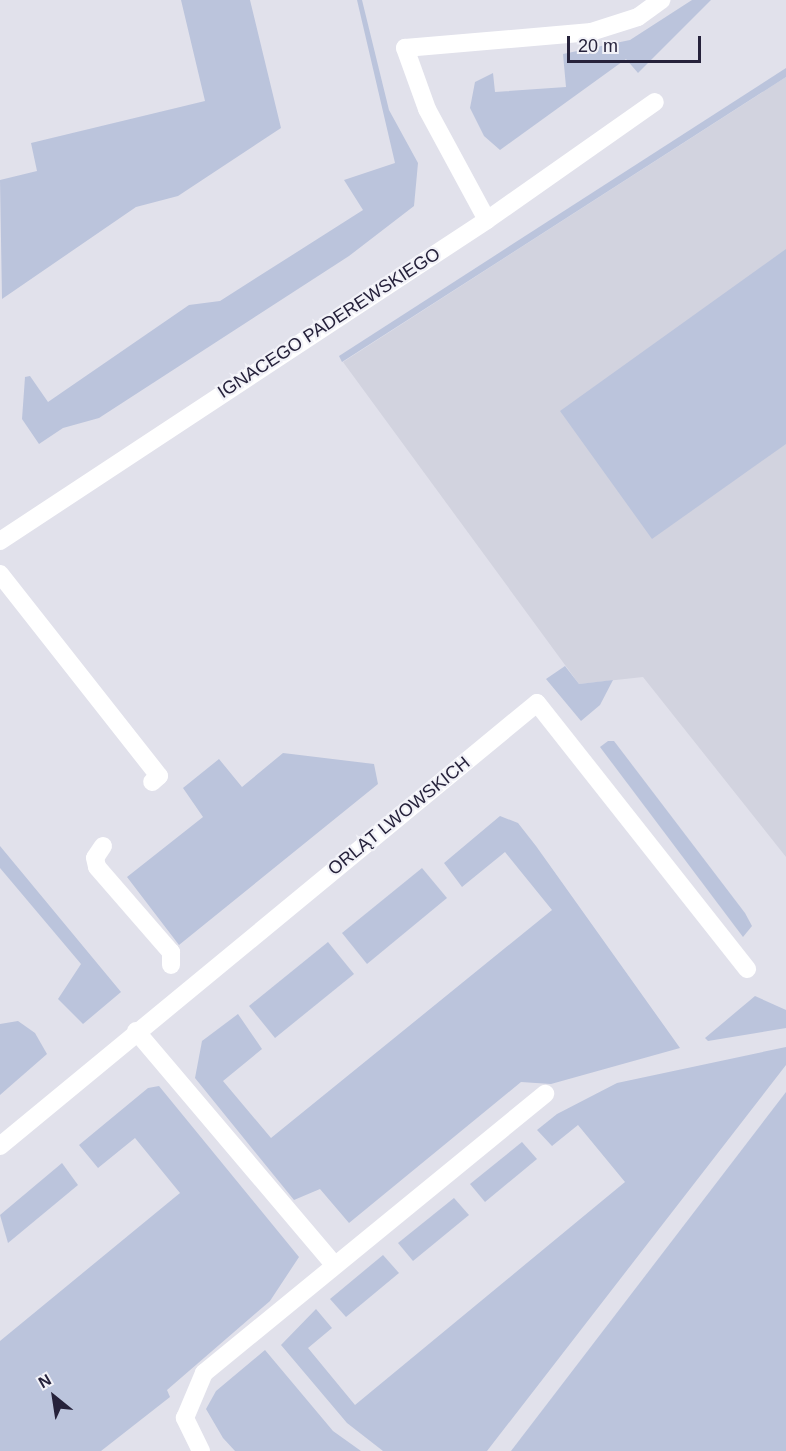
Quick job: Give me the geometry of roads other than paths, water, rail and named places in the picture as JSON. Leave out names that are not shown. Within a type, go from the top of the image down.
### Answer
[{"type":"street","points":[[487,220],[427,109],[405,48],[591,33],[638,17],[661,0]]},
{"type":"street","name":"IGNACEGO PADEREWSKIEGO","points":[[0,541],[487,220],[655,102]]},
{"type":"street","points":[[0,574],[159,776],[152,782]]},
{"type":"street","name":"ORLĄT LWOWSKICH","points":[[0,1146],[537,703],[747,969]]},
{"type":"street","points":[[103,846],[96,858],[97,867],[171,952],[171,965]]},
{"type":"street","points":[[136,1032],[333,1263]]},
{"type":"street","points":[[201,1451],[185,1418],[204,1373],[333,1263],[545,1095]]}]
